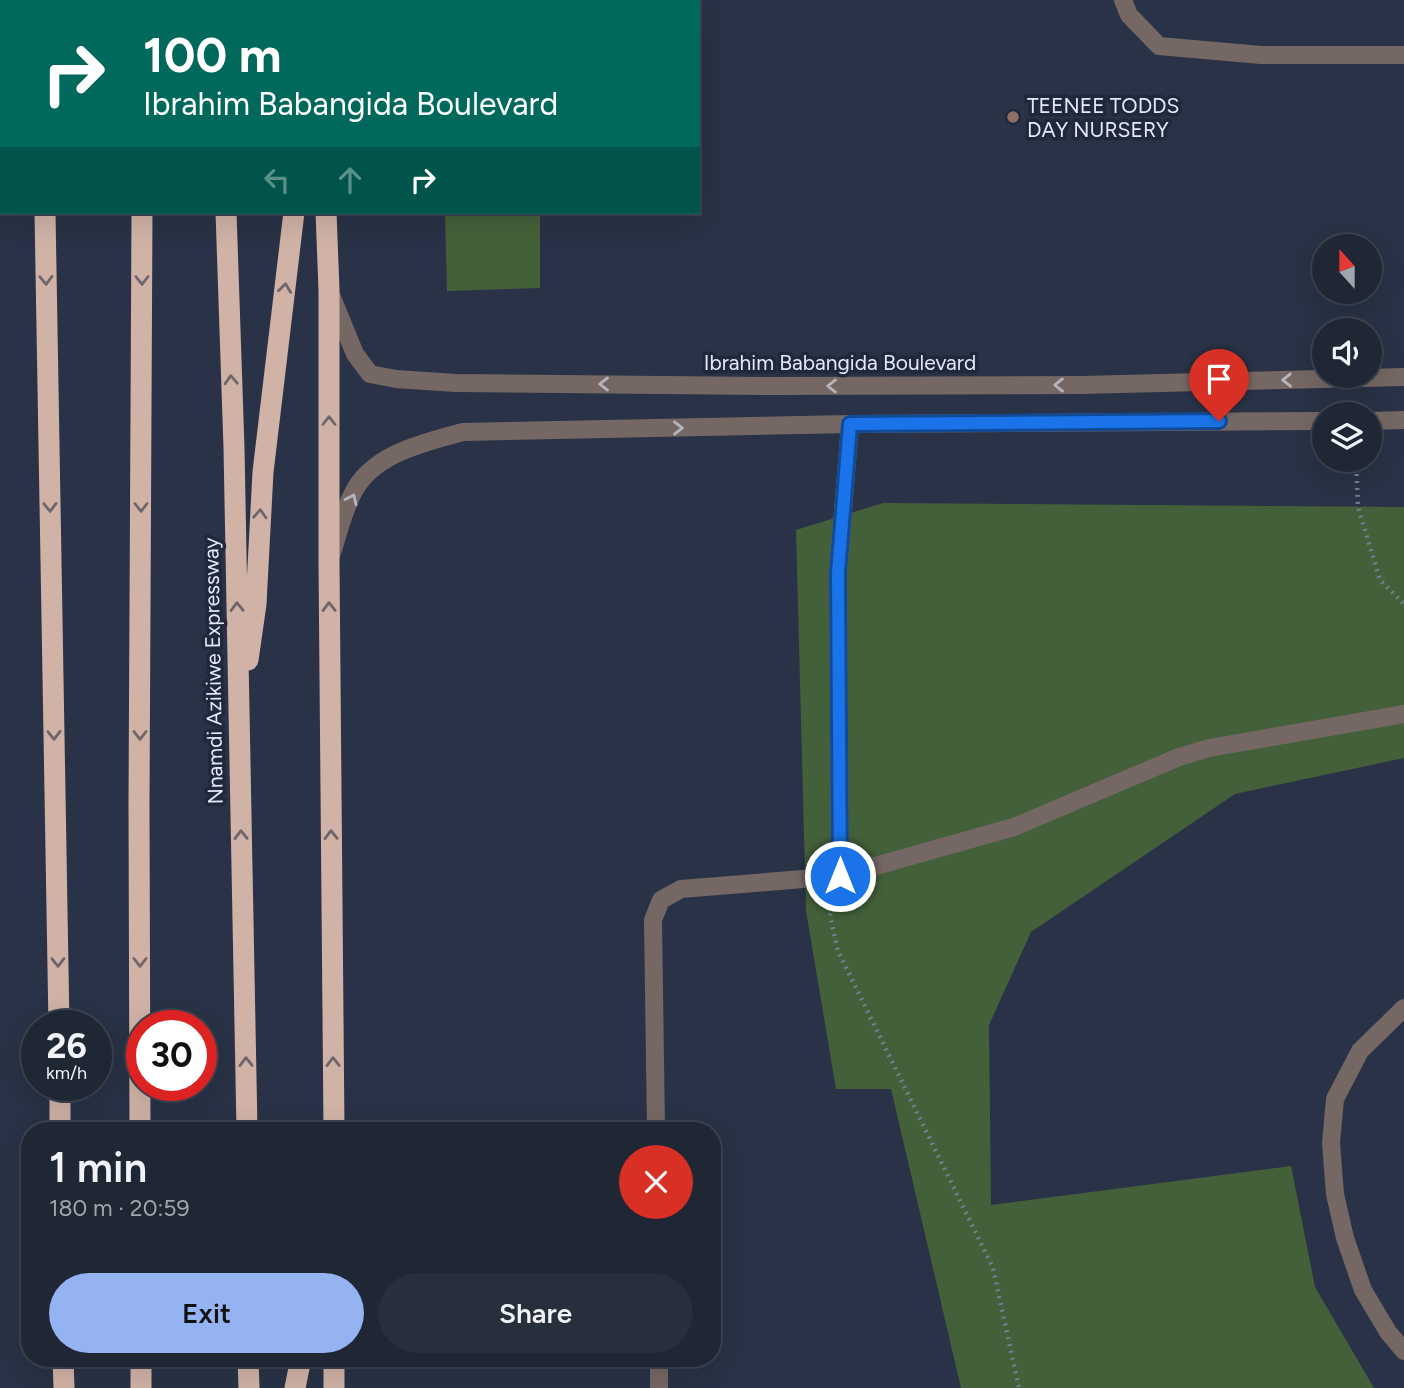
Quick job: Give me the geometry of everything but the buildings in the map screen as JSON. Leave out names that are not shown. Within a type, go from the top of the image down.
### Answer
[{"type":"highway","points":[[45,214],[59,1010]]},
{"type":"highway","points":[[141,1122],[139,776],[142,214]]},
{"type":"highway","name":"Nnamdi Azikiwe Expressway","points":[[226,214],[234,448],[247,1122]]},
{"type":"highway","points":[[239,728],[256,604],[263,472],[295,214]]},
{"type":"highway","points":[[326,214],[329,290],[334,1122]]},
{"type":"highway","points":[[60,1101],[60,1122]]},
{"type":"highway","points":[[63,1367],[64,1388]]},
{"type":"highway","points":[[141,1367],[141,1388]]},
{"type":"highway","points":[[248,1367],[249,1388]]},
{"type":"highway","points":[[295,1388],[299,1367]]},
{"type":"highway","points":[[334,1367],[334,1388]]},
{"type":"street","points":[[1123,0],[1129,15],[1159,46],[1261,55],[1404,55]]},
{"type":"street","name":"Ibrahim Babangida Boulevard","points":[[329,290],[355,354],[370,374],[396,379],[471,383],[826,386],[1081,385],[1404,377]]},
{"type":"street","points":[[329,562],[352,494],[372,470],[395,454],[422,443],[463,432],[850,424],[1312,421]]},
{"type":"street","points":[[1382,421],[1404,421]]},
{"type":"street","points":[[840,876],[838,573],[850,424]]},
{"type":"street","points":[[656,1122],[653,920],[662,900],[681,889],[840,876],[1014,827],[1179,757],[1209,748],[1404,714]]},
{"type":"street","points":[[1404,1008],[1360,1051],[1335,1099],[1331,1143],[1335,1194],[1345,1238],[1363,1290],[1388,1332],[1404,1351]]},
{"type":"street","points":[[659,1367],[659,1388]]},
{"type":"path","points":[[1357,472],[1358,507],[1380,580],[1404,604]]},
{"type":"path","points":[[840,876],[830,916],[838,951],[993,1268],[1019,1388]]},
{"type":"green space","points":[[445,214],[540,214],[540,288],[447,291]]},
{"type":"green space","points":[[883,503],[1404,507],[1404,758],[1235,794],[1031,932],[989,1025],[991,1205],[1291,1166],[1315,1287],[1374,1388],[961,1388],[891,1089],[836,1089],[806,911],[796,530]]},
{"type":"place","name":"TEENEE TODDS DAY NURSERY","points":[[1013,117]]},
{"type":"route","points":[[840,876],[838,573],[850,424],[1219,421]]}]
